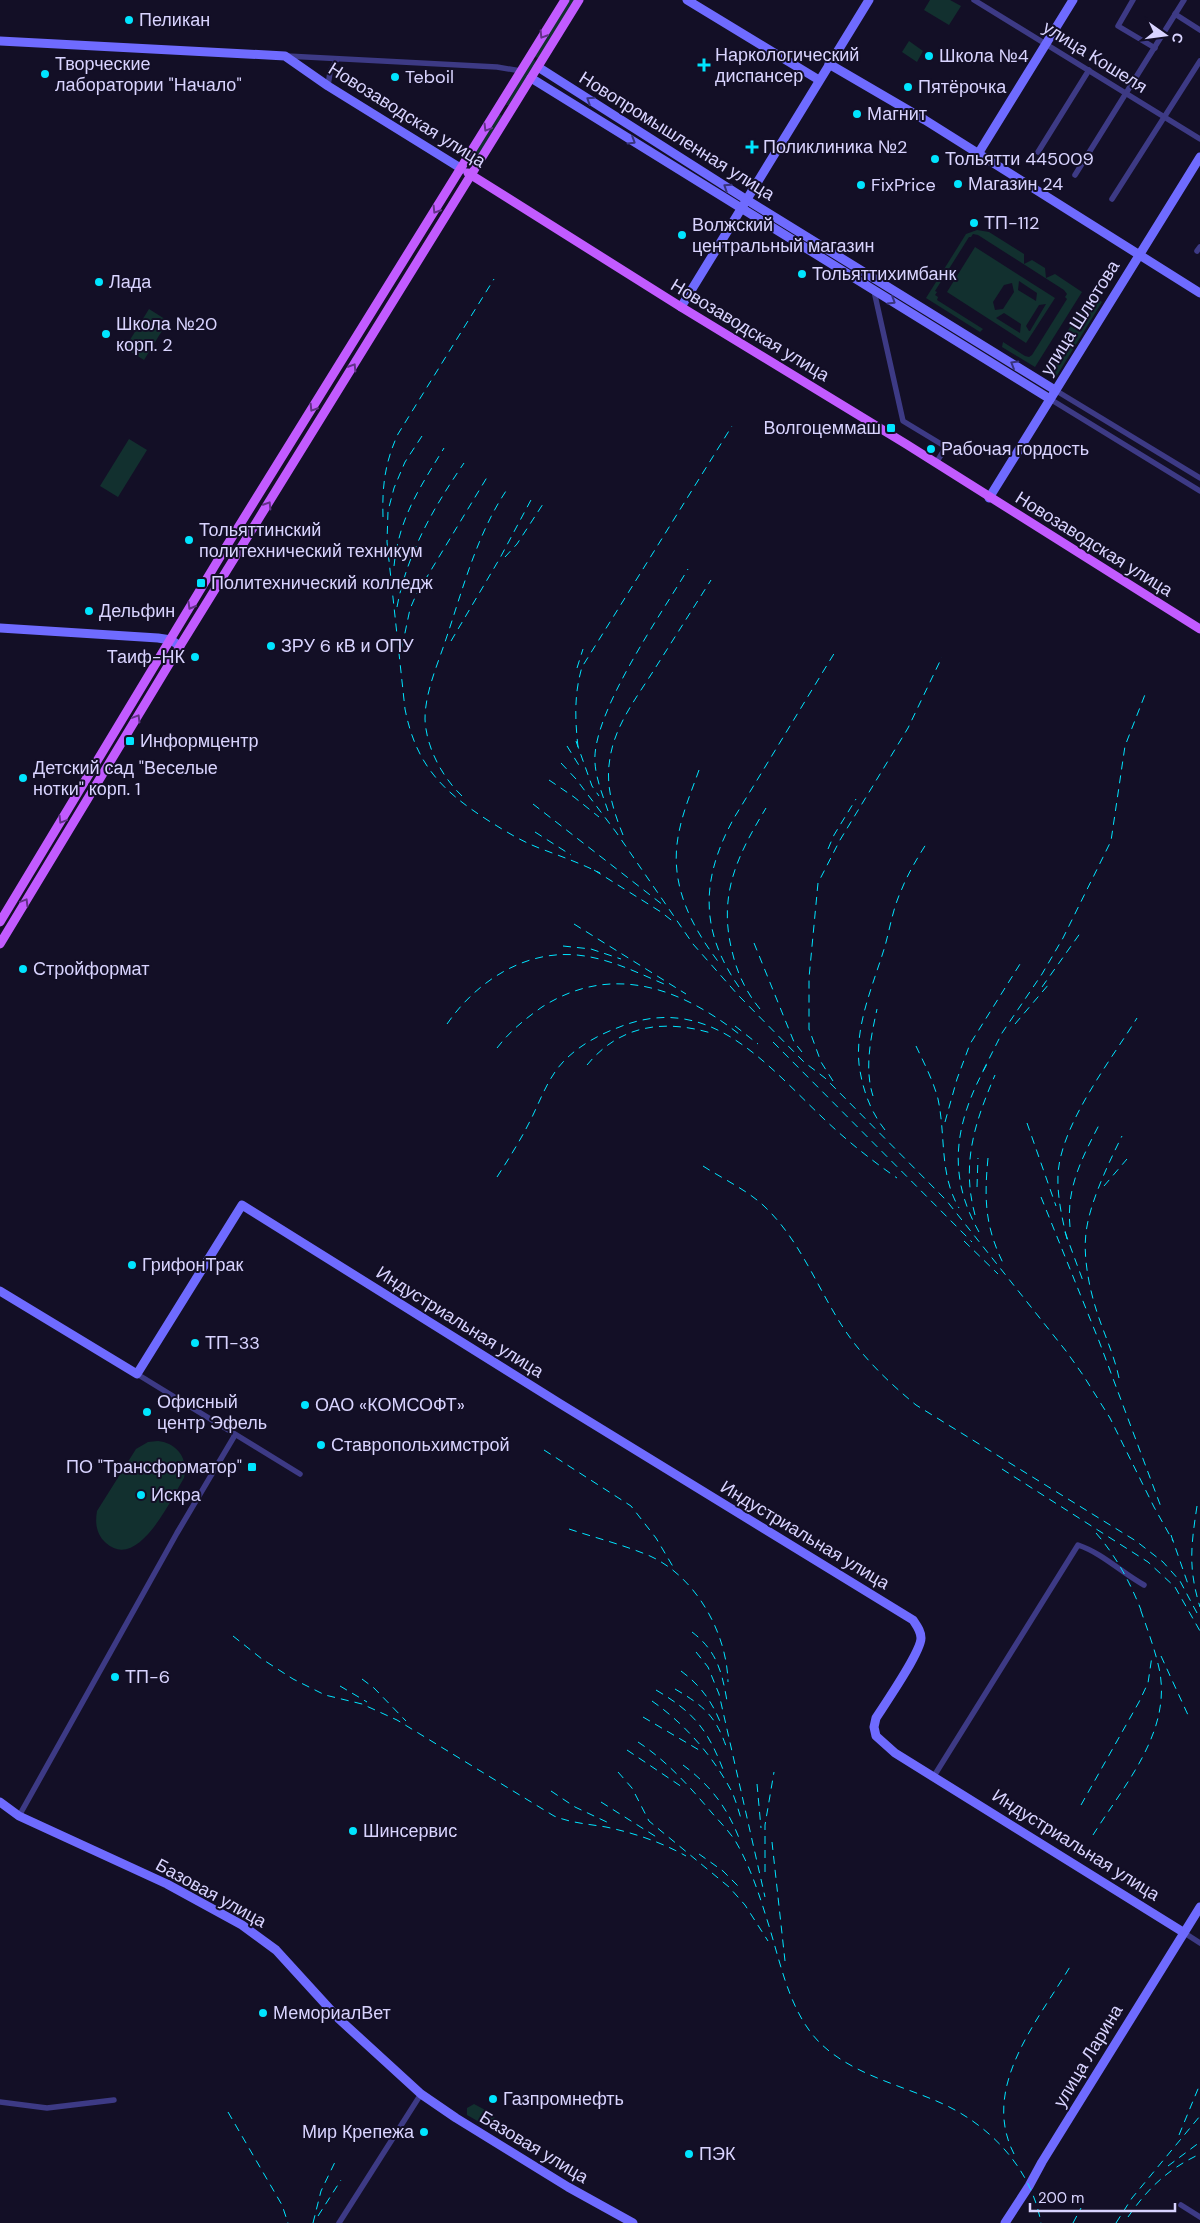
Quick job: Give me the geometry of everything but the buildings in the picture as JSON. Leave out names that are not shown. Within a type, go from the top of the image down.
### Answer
[{"type":"main road","points":[[0,922],[172,640],[226,547],[565,0]]},
{"type":"main road","points":[[0,942],[180,646],[579,0]]},
{"type":"main road","points":[[499,108],[509,114]]},
{"type":"main road","name":"Новозаводская улица","points":[[462,169],[1200,629]]},
{"type":"main road","points":[[376,306],[387,313]]},
{"type":"main road","points":[[323,391],[334,398]]},
{"type":"main road","points":[[102,754],[112,760]]},
{"type":"street","points":[[687,0],[819,80]]},
{"type":"street","points":[[681,307],[869,0]]},
{"type":"street","name":"улица Кошеля","points":[[974,0],[1200,139]]},
{"type":"street","points":[[978,154],[1073,0]]},
{"type":"street","points":[[1133,0],[1118,26],[1155,48]]},
{"type":"street","points":[[1075,175],[1184,0]]},
{"type":"street","points":[[1176,14],[1200,30]]},
{"type":"street","points":[[0,41],[497,66],[521,71]]},
{"type":"street","name":"Новозаводская улица","points":[[285,56],[328,86],[462,169]]},
{"type":"street","points":[[328,86],[330,72],[337,59]]},
{"type":"street","points":[[1112,199],[1200,61]]},
{"type":"street","points":[[829,64],[924,120],[1200,293]]},
{"type":"street","name":"Новопромышленная улица","points":[[538,66],[747,200],[1056,390]]},
{"type":"street","points":[[1038,152],[1089,70]]},
{"type":"street","name":"Новопромышленная улица","points":[[531,78],[1050,399]]},
{"type":"street","name":"улица Шлютова","points":[[989,498],[1200,157]]},
{"type":"street","points":[[874,290],[903,421],[946,447],[936,463]]},
{"type":"street","points":[[1056,390],[1200,478]]},
{"type":"street","points":[[1050,399],[1200,491]]},
{"type":"street","points":[[0,628],[172,640],[180,646]]},
{"type":"street","name":"Индустриальная улица","points":[[137,1374],[242,1205],[559,1403],[913,1620],[918,1628],[921,1639],[917,1652],[876,1718],[874,1727],[876,1736],[884,1745],[1200,1942]]},
{"type":"street","points":[[0,1291],[300,1474]]},
{"type":"street","points":[[19,1816],[177,1533],[235,1435]]},
{"type":"street","points":[[934,1776],[1078,1544],[1100,1555],[1125,1574],[1144,1585]]},
{"type":"street","name":"Базовая улица","points":[[0,1802],[19,1816],[168,1884],[242,1925],[276,1950],[339,2020],[421,2094],[456,2118],[568,2187],[633,2223]]},
{"type":"street","name":"улица Ларина","points":[[1005,2223],[1030,2186],[1042,2162],[1200,1907]]},
{"type":"street","points":[[339,2223],[421,2094]]},
{"type":"street","points":[[0,2102],[47,2108],[114,2100]]},
{"type":"street","points":[[1181,2205],[1200,2217]]},
{"type":"green space","points":[[568,0],[575,0],[538,58],[533,56]]},
{"type":"green space","points":[[930,0],[950,0],[961,6],[949,25],[924,10]]},
{"type":"green space","points":[[909,41],[923,51],[917,62],[902,52]]},
{"type":"green space","points":[[532,59],[536,61],[509,105],[506,105]]},
{"type":"green space","points":[[499,114],[502,116],[478,156],[474,155]]},
{"type":"green space","points":[[977,230],[989,232],[1024,254],[1024,264],[1032,260],[1045,268],[1046,278],[1055,274],[1082,292],[1035,367],[1002,347],[1003,342],[1025,356],[1029,357],[1032,355],[1067,299],[1065,297],[1067,294],[1064,290],[978,235],[973,234],[969,237],[935,291],[937,292],[935,295],[938,297],[937,300],[983,329],[980,332],[926,298],[966,234]]},
{"type":"green space","points":[[975,247],[1055,298],[1026,343],[947,292]],"holes":[[[1019,281],[1037,293],[1036,301],[1018,290]],[[1012,283],[1014,292],[1003,309],[995,310],[993,302],[1004,285]],[[1046,304],[1029,331],[1026,326],[1039,305]],[[1004,313],[1021,324],[1020,333],[996,318]]]},
{"type":"green space","points":[[1090,294],[1102,302],[1056,377],[1044,370]]},
{"type":"green space","points":[[149,309],[168,321],[144,360],[125,348]]},
{"type":"green space","points":[[129,439],[147,450],[118,497],[100,486]]},
{"type":"green space","name":"Искра","points":[[158,1441],[171,1445],[180,1453],[185,1464],[184,1478],[162,1515],[141,1541],[130,1548],[118,1549],[106,1543],[100,1536],[96,1524],[97,1511],[136,1449],[148,1442]]},
{"type":"green space","points":[[474,2104],[489,2112],[484,2117],[487,2119],[490,2113],[494,2117],[497,2124],[497,2132],[467,2115],[467,2108]]},
{"type":"railway","points":[[383,517],[385,474],[398,434],[494,279]]},
{"type":"railway","points":[[578,747],[576,707],[582,667],[732,426]]},
{"type":"railway","points":[[422,436],[405,462],[394,488],[388,511],[387,542],[405,709],[416,746],[434,775],[472,810],[526,842],[600,873]]},
{"type":"railway","points":[[394,566],[400,533],[405,518],[411,504],[444,448]]},
{"type":"railway","points":[[397,607],[407,568],[423,531],[442,496],[464,463]]},
{"type":"railway","points":[[402,647],[410,609],[416,595],[489,474]]},
{"type":"railway","points":[[462,796],[442,771],[428,740],[425,719],[427,699],[478,545],[495,508],[506,491]]},
{"type":"railway","points":[[451,641],[500,558],[532,498]]},
{"type":"railway","points":[[505,557],[517,544],[543,504]]},
{"type":"railway","points":[[608,811],[598,781],[595,763],[597,742],[604,718],[630,664],[688,569]]},
{"type":"railway","points":[[623,835],[613,807],[609,788],[610,758],[617,734],[634,701],[711,580]]},
{"type":"railway","points":[[577,668],[583,649]]},
{"type":"railway","points":[[739,987],[726,966],[711,924],[709,904],[715,862],[734,818],[835,652]]},
{"type":"railway","points":[[833,1081],[821,1062],[809,1029],[809,978],[818,883],[840,840],[908,728],[942,657]]},
{"type":"railway","points":[[983,1071],[1002,1033],[1042,974],[1063,938],[1111,841],[1125,746],[1146,692]]},
{"type":"railway","points":[[576,741],[592,786],[599,796]]},
{"type":"railway","points":[[567,746],[580,767]]},
{"type":"railway","points":[[561,763],[576,779],[616,832],[693,944],[738,995],[804,1062],[825,1078],[946,1200],[1066,1351],[1110,1418],[1173,1541]]},
{"type":"railway","points":[[699,770],[679,832],[676,851],[677,869],[679,886],[691,919],[709,950],[720,964]]},
{"type":"railway","points":[[549,780],[599,817]]},
{"type":"railway","points":[[828,849],[834,835],[856,799]]},
{"type":"railway","points":[[533,804],[663,905]]},
{"type":"railway","points":[[760,1009],[746,989],[737,967],[728,931],[727,912],[733,876],[746,843],[766,808]]},
{"type":"railway","points":[[535,832],[571,855]]},
{"type":"railway","points":[[885,1130],[871,1107],[862,1082],[859,1064],[860,1034],[866,1004],[885,946],[896,904],[910,871],[928,841]]},
{"type":"railway","points":[[594,870],[661,912],[675,923]]},
{"type":"railway","points":[[574,924],[686,994]]},
{"type":"railway","points":[[1042,987],[1081,932]]},
{"type":"railway","points":[[754,943],[794,1042],[802,1052]]},
{"type":"railway","points":[[563,946],[591,949],[621,959]]},
{"type":"railway","points":[[447,1024],[472,995],[487,982],[503,972],[538,958],[557,955],[577,955],[600,959],[664,984]]},
{"type":"railway","points":[[945,1122],[957,1079],[970,1044],[1020,964]]},
{"type":"railway","points":[[497,1048],[507,1036],[542,1007],[568,994],[593,986],[619,984],[644,986],[668,993],[693,1004],[739,1034]]},
{"type":"railway","points":[[1015,1024],[1049,984]]},
{"type":"railway","points":[[873,1096],[870,1085],[869,1064],[877,1009]]},
{"type":"railway","points":[[497,1177],[525,1131],[550,1080],[558,1068],[575,1051],[588,1042],[617,1028],[650,1019],[679,1018],[707,1025],[732,1038],[756,1055],[841,1134],[897,1178]]},
{"type":"railway","points":[[1067,1239],[1058,1190],[1061,1155],[1077,1114],[1137,1018]]},
{"type":"railway","points":[[587,1065],[614,1041],[643,1029],[659,1026],[676,1026],[711,1033]]},
{"type":"railway","points":[[735,1026],[758,1044]]},
{"type":"railway","points":[[773,1042],[972,1242]]},
{"type":"railway","points":[[916,1046],[931,1078],[938,1099],[948,1182],[959,1208]]},
{"type":"railway","points":[[979,1232],[969,1211],[962,1189],[959,1169],[959,1148],[962,1127],[968,1107],[976,1085],[987,1064]]},
{"type":"railway","points":[[975,1215],[969,1178],[972,1143],[981,1109],[995,1075]]},
{"type":"railway","points":[[1027,1123],[1056,1206]]},
{"type":"railway","points":[[1070,1227],[1070,1199],[1073,1186],[1081,1161],[1099,1125]]},
{"type":"railway","points":[[1119,1378],[1091,1291],[1087,1271],[1085,1242],[1095,1196],[1122,1136]]},
{"type":"railway","points":[[977,1187],[978,1158]]},
{"type":"railway","points":[[988,1158],[987,1213],[993,1238],[1004,1265]]},
{"type":"railway","points":[[1104,1186],[1127,1159]]},
{"type":"railway","points":[[703,1166],[750,1195],[776,1219],[796,1246],[830,1306],[855,1345],[895,1386],[916,1405],[1136,1541],[1163,1562],[1180,1581],[1197,1613]]},
{"type":"railway","points":[[1041,1197],[1099,1341],[1161,1507]]},
{"type":"railway","points":[[1065,1232],[1083,1281]]},
{"type":"railway","points":[[964,1241],[998,1274]]},
{"type":"railway","points":[[544,1450],[631,1506],[656,1538],[675,1570]]},
{"type":"railway","points":[[1002,1469],[1148,1562],[1175,1587],[1200,1631]]},
{"type":"railway","points":[[1197,1506],[1193,1533],[1192,1568],[1200,1607]]},
{"type":"railway","points":[[569,1529],[650,1556],[667,1565],[681,1578],[695,1592],[715,1626],[722,1645],[728,1682]]},
{"type":"railway","points":[[1096,1533],[1122,1570],[1141,1610]]},
{"type":"railway","points":[[1171,1535],[1189,1587]]},
{"type":"railway","points":[[1093,1835],[1143,1756],[1159,1714],[1161,1691],[1159,1668],[1139,1605]]},
{"type":"railway","points":[[692,1632],[713,1655],[720,1671],[727,1701]]},
{"type":"railway","points":[[233,1636],[262,1659],[293,1679],[325,1695],[362,1704],[397,1720],[554,1816],[573,1822],[606,1827],[637,1835],[667,1846],[686,1856]]},
{"type":"railway","points":[[696,1652],[708,1667],[719,1694],[765,1897]]},
{"type":"railway","points":[[1081,1805],[1139,1702],[1148,1683],[1152,1656]]},
{"type":"railway","points":[[1161,1656],[1188,1715]]},
{"type":"railway","points":[[681,1671],[705,1694],[721,1724]]},
{"type":"railway","points":[[362,1679],[374,1688],[406,1721]]},
{"type":"railway","points":[[340,1686],[367,1702]]},
{"type":"railway","points":[[675,1689],[708,1713],[718,1728],[727,1749]]},
{"type":"railway","points":[[656,1690],[681,1707],[699,1724],[712,1745],[724,1772]]},
{"type":"railway","points":[[652,1701],[687,1730],[707,1753],[732,1792],[742,1822]]},
{"type":"railway","points":[[643,1717],[699,1750]]},
{"type":"railway","points":[[638,1742],[659,1757],[678,1775],[736,1842],[759,1894],[782,1972],[794,2003],[801,2018],[820,2043],[832,2053],[860,2070],[953,2109],[988,2133],[1003,2148],[1027,2183],[1036,2202],[1041,2223]]},
{"type":"railway","points":[[627,1750],[685,1789]]},
{"type":"railway","points":[[683,1765],[717,1797],[729,1816],[739,1838]]},
{"type":"railway","points":[[618,1772],[632,1788],[649,1821],[729,1887],[745,1905],[768,1941]]},
{"type":"railway","points":[[765,1872],[765,1825],[774,1772]]},
{"type":"railway","points":[[757,1784],[761,1828]]},
{"type":"railway","points":[[551,1791],[575,1807],[611,1824]]},
{"type":"railway","points":[[601,1802],[658,1838]]},
{"type":"railway","points":[[772,1842],[785,1961]]},
{"type":"railway","points":[[699,1854],[723,1871],[739,1887]]},
{"type":"railway","points":[[1014,2154],[1005,2129],[1004,2104],[1008,2080],[1017,2055],[1029,2032],[1071,1965]]},
{"type":"railway","points":[[1179,2135],[1200,2084]]},
{"type":"railway","points":[[228,2112],[282,2205],[288,2223]]},
{"type":"railway","points":[[1116,2223],[1132,2198],[1200,2116]]},
{"type":"railway","points":[[1168,2166],[1200,2142]]},
{"type":"railway","points":[[1128,2217],[1143,2197],[1160,2180],[1178,2166],[1200,2154]]},
{"type":"railway","points":[[313,2223],[321,2191],[335,2162]]},
{"type":"railway","points":[[318,2216],[341,2180]]},
{"type":"railway","points":[[1073,2223],[1081,2208]]},
{"type":"place","name":"Пеликан","points":[[129,20]]},
{"type":"place","name":"Школа №4","points":[[929,56]]},
{"type":"place","name":"Наркологический диспансер","points":[[704,65]]},
{"type":"place","name":"Творческие лаборатории \"Начало\"","points":[[45,74]]},
{"type":"place","name":"Teboil","points":[[395,77]]},
{"type":"place","name":"Пятёрочка","points":[[908,87]]},
{"type":"place","name":"Магнит","points":[[857,114]]},
{"type":"place","name":"Поликлиника №2","points":[[752,147]]},
{"type":"place","name":"Тольятти 445009","points":[[935,159]]},
{"type":"place","name":"Магазин 24","points":[[958,184]]},
{"type":"place","name":"FixPrice","points":[[861,185]]},
{"type":"place","name":"ТП-112","points":[[974,223]]},
{"type":"place","name":"Волжский центральный магазин","points":[[682,235]]},
{"type":"place","name":"Тольяттихимбанк","points":[[802,274]]},
{"type":"place","name":"Лада","points":[[99,282]]},
{"type":"place","name":"Школа №20 корп. 2","points":[[106,334]]},
{"type":"place","name":"Волгоцеммаш","points":[[891,428]]},
{"type":"place","name":"Рабочая гордость","points":[[931,449]]},
{"type":"place","name":"Тольяттинский политехнический техникум","points":[[189,540]]},
{"type":"place","name":"Политехнический колледж","points":[[201,583]]},
{"type":"place","name":"Дельфин","points":[[89,611]]},
{"type":"place","name":"ЗРУ 6 кВ и ОПУ","points":[[271,646]]},
{"type":"place","name":"Таиф-НК","points":[[195,657]]},
{"type":"place","name":"Информцентр","points":[[130,741]]},
{"type":"place","name":"Детский сад \"Веселые нотки\" корп. 1","points":[[23,778]]},
{"type":"place","name":"Стройформат","points":[[23,969]]},
{"type":"place","name":"ГрифонТрак","points":[[132,1265]]},
{"type":"place","name":"ТП-33","points":[[195,1343]]},
{"type":"place","name":"ОАО «КОМСОФТ»","points":[[305,1405]]},
{"type":"place","name":"Офисный центр Эфель","points":[[147,1412]]},
{"type":"place","name":"Ставропольхимстрой","points":[[321,1445]]},
{"type":"place","name":"ПО \"Трансформатор\"","points":[[252,1467]]},
{"type":"place","name":"Искра","points":[[141,1495]]},
{"type":"place","name":"ТП-6","points":[[115,1677]]},
{"type":"place","name":"Шинсервис","points":[[353,1831]]},
{"type":"place","name":"МемориалВет","points":[[263,2013]]},
{"type":"place","name":"Газпромнефть","points":[[493,2099]]},
{"type":"place","name":"Мир Крепежа","points":[[424,2132]]},
{"type":"place","name":"ПЭК","points":[[689,2154]]}]
